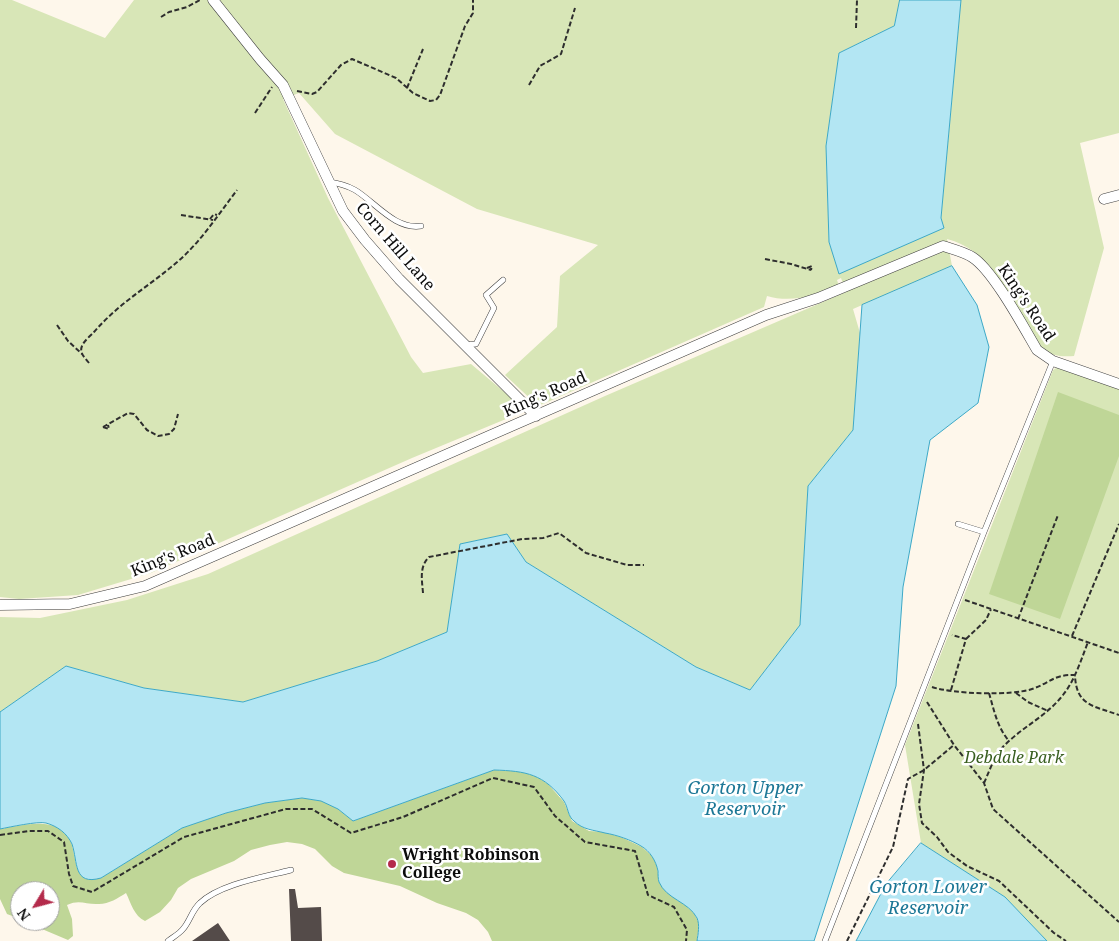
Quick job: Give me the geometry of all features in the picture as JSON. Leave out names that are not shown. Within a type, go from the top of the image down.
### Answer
[{"type":"street","name":"Corn Hill Lane","points":[[213,0],[260,59],[282,82],[343,211],[365,240],[399,279],[536,416]]},
{"type":"street","points":[[1104,198],[1119,195]]},
{"type":"street","name":"King's Road","points":[[0,605],[70,604],[145,586],[766,315],[818,298],[943,246],[972,256],[983,267],[1009,302],[1037,350],[1053,361]]},
{"type":"street","points":[[1053,361],[1119,384]]},
{"type":"lane","points":[[328,182],[343,184],[355,190],[383,212],[406,225],[421,226]]},
{"type":"lane","points":[[465,345],[476,344],[494,308],[486,295],[503,280]]},
{"type":"lane","points":[[825,941],[984,532],[1053,361]]},
{"type":"lane","points":[[958,524],[984,532]]},
{"type":"lane","points":[[168,941],[182,931],[192,913],[209,896],[225,888],[291,870]]},
{"type":"path","points":[[161,17],[200,0]]},
{"type":"path","points":[[255,112],[267,94],[282,82],[290,89],[312,94],[323,87],[341,65],[352,59],[396,78],[413,93],[430,100],[438,98],[465,26],[473,14],[473,0]]},
{"type":"path","points":[[856,28],[857,0]]},
{"type":"path","points":[[529,85],[540,66],[561,54],[575,8]]},
{"type":"path","points":[[407,88],[423,49]]},
{"type":"path","points":[[82,354],[82,346],[117,308],[176,263],[195,244],[212,220],[214,214],[217,215],[237,190]]},
{"type":"path","points":[[181,215],[212,220]]},
{"type":"path","points":[[765,259],[806,269]]},
{"type":"path","points":[[57,325],[89,363]]},
{"type":"path","points":[[73,344],[78,346],[85,343]]},
{"type":"path","points":[[108,423],[128,413],[134,414],[147,430],[158,436],[169,434],[174,429],[178,414]]},
{"type":"path","points":[[1018,619],[1058,516]]},
{"type":"path","points":[[1072,636],[1119,524]]},
{"type":"path","points":[[423,593],[421,574],[424,562],[429,557],[522,539],[543,538],[559,533],[586,553],[627,565],[644,565]]},
{"type":"path","points":[[959,597],[1119,653]]},
{"type":"path","points":[[951,690],[966,639],[986,620],[991,609]]},
{"type":"path","points":[[945,633],[966,639]]},
{"type":"path","points":[[984,783],[1000,749],[1024,728],[1048,712],[1064,694],[1075,674],[1088,642]]},
{"type":"path","points":[[925,684],[934,688],[980,694],[1016,692],[1032,689],[1062,674],[1075,674]]},
{"type":"path","points":[[1075,674],[1075,688],[1082,698],[1091,705],[1119,715]]},
{"type":"path","points":[[1016,692],[1028,702],[1048,712]]},
{"type":"path","points":[[989,693],[997,721],[1009,742]]},
{"type":"path","points":[[924,709],[926,701],[954,744],[984,783],[993,809],[1119,922]]},
{"type":"path","points":[[921,717],[918,724],[924,770],[919,804],[922,823],[937,837],[948,852],[967,866],[999,881],[1054,933],[1066,941]]},
{"type":"path","points":[[847,941],[893,847],[908,779],[924,770],[954,744]]},
{"type":"path","points":[[0,835],[29,831],[48,831],[64,842],[69,874],[73,886],[92,892],[184,837],[286,808],[312,809],[351,833],[403,817],[494,778],[534,787],[555,816],[585,842],[635,851],[648,895],[674,907],[687,930],[686,941]]},
{"type":"green space","points":[[0,0],[12,0],[105,38],[134,0],[900,0],[894,26],[839,53],[826,146],[829,242],[840,273],[943,228],[941,218],[961,0],[1119,0],[1119,133],[1080,143],[1104,248],[1074,356],[1056,355],[1044,351],[1037,343],[1003,285],[985,262],[961,244],[947,239],[952,266],[853,309],[860,333],[853,430],[808,486],[800,625],[750,690],[696,667],[526,562],[507,534],[460,544],[447,632],[377,661],[243,702],[144,688],[66,666],[0,712],[0,617],[40,618],[127,600],[208,574],[605,396],[846,292],[841,278],[837,280],[839,286],[822,293],[794,299],[767,296],[764,307],[537,405],[505,375],[557,327],[560,276],[598,245],[477,209],[335,134],[299,93],[283,99],[328,198],[411,357],[423,373],[471,364],[515,401],[518,414],[412,458],[151,573],[78,595],[19,599],[0,597]]},
{"type":"green space","name":"Debdale Park","points":[[1058,367],[1119,387],[1119,941],[1047,941],[1005,897],[921,843],[905,745],[1053,370]]},
{"type":"green space","points":[[1058,392],[1119,415],[1119,456],[1060,619],[989,594]]},
{"type":"green space","points":[[494,770],[519,771],[536,776],[548,784],[564,802],[572,821],[589,831],[605,832],[623,838],[642,847],[652,856],[657,865],[659,882],[694,913],[699,923],[697,941],[492,941],[488,932],[478,920],[466,913],[437,903],[400,886],[344,873],[332,866],[315,849],[302,844],[287,842],[251,850],[234,861],[191,879],[178,888],[171,900],[160,912],[145,921],[135,913],[126,893],[103,904],[79,902],[67,905],[72,919],[73,936],[68,940],[47,931],[60,931],[60,881],[10,881],[10,915],[7,914],[0,899],[0,829],[41,824],[51,825],[60,829],[67,835],[72,845],[77,868],[101,878],[182,828],[226,813],[265,803],[302,798],[322,801],[338,809],[353,821]]},
{"type":"water","points":[[900,0],[961,0],[941,218],[944,228],[839,274],[829,242],[826,146],[839,53],[894,26]]},
{"type":"water","name":"Gorton Upper Reservoir","points":[[952,266],[977,305],[989,347],[978,403],[930,440],[903,587],[896,686],[814,941],[697,941],[699,927],[697,918],[689,908],[662,888],[656,864],[644,848],[624,838],[577,824],[569,814],[564,801],[549,785],[534,776],[516,771],[494,770],[353,821],[338,809],[321,801],[302,798],[265,803],[226,813],[182,828],[101,878],[92,880],[81,876],[76,865],[70,840],[61,830],[54,826],[46,823],[37,823],[0,829],[0,712],[66,666],[144,688],[243,702],[377,661],[447,632],[460,544],[507,534],[526,562],[696,667],[750,690],[800,625],[808,486],[853,430],[862,305]]},
{"type":"water","name":"Gorton Lower Reservoir","points":[[921,843],[1005,897],[1047,941],[856,941],[886,884]]},
{"type":"building","points":[[289,889],[295,889],[298,908],[321,907],[322,941],[291,941]]},
{"type":"building","points":[[218,923],[230,941],[192,941]]},
{"type":"place","name":"Wright Robinson College","points":[[392,864]]}]
